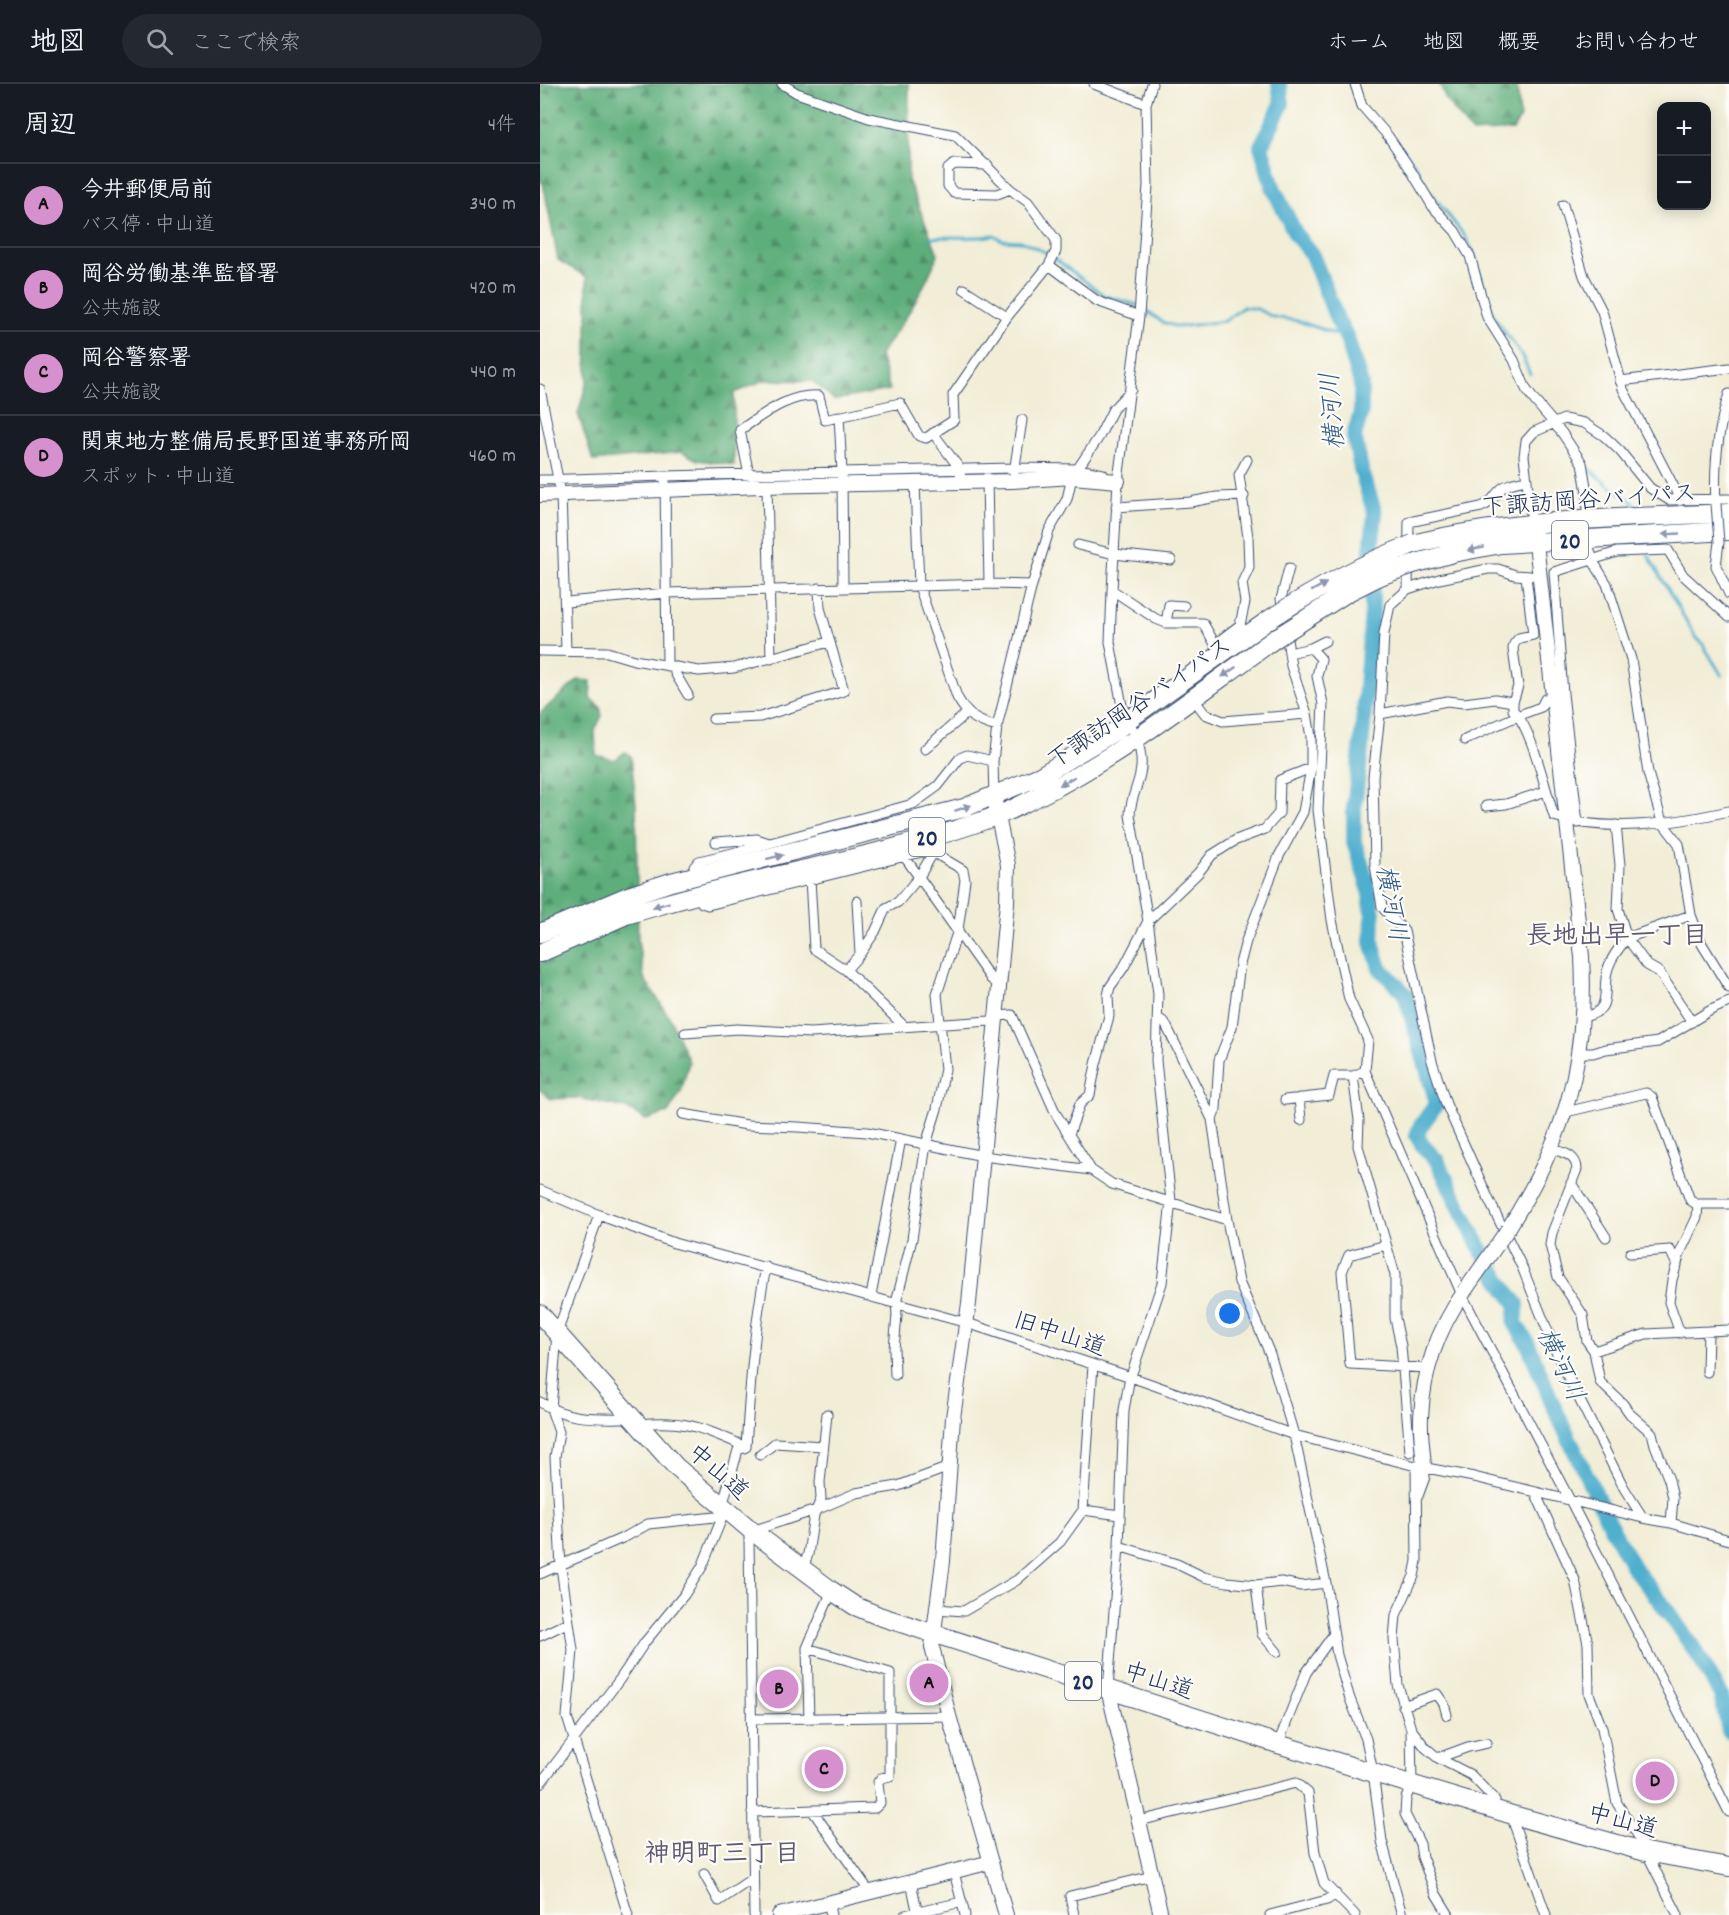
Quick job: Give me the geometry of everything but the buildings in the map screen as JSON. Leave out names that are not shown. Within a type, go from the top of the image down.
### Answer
[{"type":"highway","name":"下諏訪岡谷バイパス","points":[[540,933],[628,896],[671,882],[885,829],[964,808],[994,797],[1040,776],[1117,730],[1243,631],[1270,619],[1340,575],[1413,544],[1452,534],[1532,523],[1720,506]]},
{"type":"highway","name":"下諏訪岡谷バイパス","points":[[540,953],[626,915],[906,844],[998,816],[1059,786],[1136,739],[1276,638],[1348,592],[1380,576],[1413,564],[1453,553],[1501,544],[1724,542]]},
{"type":"highway","name":"中山道","points":[[540,1314],[676,1467],[722,1512],[752,1530],[855,1606],[879,1616],[1278,1744],[1516,1816],[1646,1852],[1729,1867]]},
{"type":"street","points":[[771,659],[763,486],[747,470],[740,430],[780,403],[819,396],[825,420],[900,403],[919,436],[926,438],[954,420],[953,395],[1007,317],[1049,265],[1056,251],[1056,240],[1028,202],[1010,189],[955,135],[869,118],[797,93],[782,84]]},
{"type":"street","points":[[1094,84],[1146,104]]},
{"type":"street","points":[[1152,84],[1146,104],[1148,185],[1139,316],[1118,480],[1110,642],[1123,711],[1136,739],[1142,766],[1130,803],[1130,815],[1158,994],[1156,1062],[1171,1201],[1162,1283],[1131,1377],[1124,1410],[1119,1546],[1108,1689],[1161,1915]]},
{"type":"street","points":[[1355,84],[1362,106],[1388,136],[1432,207],[1455,231],[1470,256],[1487,317],[1514,360],[1526,389],[1575,451],[1582,464],[1588,498],[1587,510]]},
{"type":"street","points":[[988,165],[954,164],[948,169],[948,186],[954,193],[997,195],[1010,189]]},
{"type":"street","points":[[1563,205],[1584,276],[1602,311],[1620,381],[1680,501]]},
{"type":"street","points":[[1049,265],[1096,301],[1139,316]]},
{"type":"street","points":[[964,289],[1007,317]]},
{"type":"street","points":[[1620,381],[1729,368]]},
{"type":"street","points":[[540,389],[561,494],[566,650]]},
{"type":"street","points":[[1006,1915],[949,1716],[932,1647],[943,1561],[953,1418],[967,1323],[1000,986],[1008,865],[994,797],[993,761],[997,728],[1032,585],[1049,531],[1067,499],[1075,473],[1099,437],[1113,409],[1131,390]]},
{"type":"street","points":[[1729,394],[1716,467],[1724,542],[1716,566],[1729,594]]},
{"type":"street","points":[[839,416],[843,588]]},
{"type":"street","points":[[1573,822],[1532,523],[1524,456],[1526,441],[1534,432],[1564,419],[1584,423],[1604,436],[1620,451],[1650,488],[1669,500],[1720,506],[1729,499]]},
{"type":"street","points":[[1013,475],[1022,420]]},
{"type":"street","points":[[933,434],[961,475]]},
{"type":"street","points":[[1112,590],[1156,619],[1166,623],[1203,623],[1215,644],[1243,631],[1245,602],[1242,583],[1249,568],[1244,496],[1239,475],[1247,460]]},
{"type":"street","points":[[540,480],[763,486],[842,478],[1075,473],[1118,480]]},
{"type":"street","points":[[540,495],[750,474],[915,483],[961,475]]},
{"type":"street","points":[[987,475],[989,584]]},
{"type":"street","points":[[1408,589],[1408,522],[1481,507],[1492,502],[1500,489],[1527,480]]},
{"type":"street","points":[[665,483],[671,665],[688,696]]},
{"type":"street","points":[[915,483],[919,586],[957,697],[967,713],[978,722],[997,728]]},
{"type":"street","points":[[1116,507],[1244,496]]},
{"type":"street","points":[[1078,545],[1114,554],[1171,560]]},
{"type":"street","points":[[1589,547],[1593,561],[1607,584],[1631,659],[1646,765],[1662,822],[1679,844],[1691,915],[1702,944],[1729,988]]},
{"type":"street","points":[[1449,1915],[1436,1894],[1422,1857],[1420,1844],[1405,1814],[1406,1798],[1412,1784],[1411,1729],[1398,1685],[1394,1639],[1396,1615],[1414,1576],[1417,1561],[1416,1500],[1424,1484],[1420,1467],[1421,1418],[1428,1368],[1444,1325],[1532,1191],[1553,1149],[1566,1112],[1579,1053],[1583,1017],[1582,957],[1573,822],[1551,572],[1617,552],[1668,550],[1683,575],[1729,617]]},
{"type":"street","points":[[1212,1119],[1216,1109],[1220,1060],[1232,1027],[1240,964],[1246,941],[1279,856],[1303,812],[1311,768],[1311,737],[1307,714],[1291,666],[1281,599],[1290,568]]},
{"type":"street","points":[[1641,1518],[1559,1359],[1522,1267],[1446,1104],[1432,1061],[1404,931],[1382,907],[1375,865],[1373,777],[1380,714],[1386,617],[1390,605],[1408,589],[1439,579],[1488,569],[1528,576],[1533,635],[1519,638],[1514,644],[1518,686],[1513,710],[1518,714],[1529,736],[1554,816],[1573,822],[1616,825],[1698,818],[1729,811]]},
{"type":"street","points":[[566,602],[667,593],[989,584],[1032,585]]},
{"type":"street","points":[[713,719],[760,717],[844,691],[820,608],[819,588]]},
{"type":"street","points":[[1166,623],[1169,605],[1184,606]]},
{"type":"street","points":[[1289,653],[1311,648],[1325,641]]},
{"type":"street","points":[[540,651],[607,652],[634,660],[671,665],[699,672],[734,668],[829,642]]},
{"type":"street","points":[[1311,648],[1321,659],[1317,676],[1323,704],[1318,810],[1332,920],[1349,999],[1368,1040],[1365,1071],[1463,1294],[1574,1502],[1729,1812]]},
{"type":"street","points":[[1192,698],[1205,714],[1223,721],[1307,714]]},
{"type":"street","points":[[1380,714],[1447,701],[1464,703],[1495,699],[1513,702]]},
{"type":"street","points":[[1465,740],[1503,724],[1518,714],[1541,707],[1545,699]]},
{"type":"street","points":[[925,749],[967,713]]},
{"type":"street","points":[[694,867],[699,861],[913,804],[927,796],[960,758],[967,755],[993,761]]},
{"type":"street","points":[[1069,1134],[1080,1104],[1089,1095],[1110,1016],[1108,995],[1110,987],[1124,967],[1148,921],[1198,873],[1212,855],[1236,840],[1265,829],[1279,813],[1280,780],[1311,768]]},
{"type":"street","points":[[1486,806],[1506,804],[1546,791]]},
{"type":"street","points":[[1616,825],[1620,865],[1618,909],[1627,938],[1647,965],[1659,972],[1692,1022]]},
{"type":"street","points":[[716,842],[757,838],[769,843]]},
{"type":"street","points":[[702,903],[708,905],[922,852],[933,853],[963,870],[965,880],[958,930],[937,994],[945,1069],[937,1109],[926,1144],[912,1239],[896,1303],[895,1375]]},
{"type":"street","points":[[846,970],[875,932],[886,908],[898,902],[919,877],[933,853]]},
{"type":"street","points":[[904,856],[991,979],[1000,986]]},
{"type":"street","points":[[810,879],[814,949],[846,970],[904,1026]]},
{"type":"street","points":[[858,901],[860,954]]},
{"type":"street","points":[[1583,1017],[1595,1015],[1605,1004],[1608,970],[1616,952],[1627,938],[1691,915]]},
{"type":"street","points":[[1719,973],[1729,967]]},
{"type":"street","points":[[1579,1053],[1593,1053],[1658,1042],[1729,1002]]},
{"type":"street","points":[[685,1033],[737,1029],[811,1033],[990,1021],[997,1016],[1012,1016],[1056,1114],[1091,1170],[1112,1184],[1171,1201],[1227,1221]]},
{"type":"street","points":[[1158,1018],[1165,1023],[1212,1119],[1227,1221],[1239,1282],[1270,1354],[1294,1435],[1326,1583],[1333,1635],[1350,1699],[1366,1738],[1382,1841],[1402,1915]]},
{"type":"street","points":[[1285,1100],[1329,1095],[1334,1076],[1353,1076],[1365,1071]]},
{"type":"street","points":[[1353,1076],[1359,1120],[1358,1146],[1395,1275],[1395,1317],[1403,1367],[1410,1452]]},
{"type":"street","points":[[1566,1112],[1646,1094],[1652,1097],[1690,1200],[1698,1204],[1729,1203]]},
{"type":"street","points":[[1299,1098],[1301,1120]]},
{"type":"street","points":[[683,1114],[747,1125],[867,1132],[983,1156],[1091,1170]]},
{"type":"street","points":[[871,1296],[901,1139]]},
{"type":"street","points":[[1553,1149],[1573,1157],[1577,1168],[1552,1233],[1550,1245],[1558,1277],[1583,1315],[1587,1341],[1594,1351],[1600,1382],[1630,1414],[1652,1432],[1673,1498],[1671,1523],[1729,1540]]},
{"type":"street","points":[[1571,1183],[1606,1237]]},
{"type":"street","name":"旧中山道","points":[[540,1190],[674,1243],[967,1323],[1131,1377],[1294,1435],[1420,1467],[1671,1523]]},
{"type":"street","points":[[1680,1333],[1669,1302],[1680,1253],[1697,1217],[1698,1204]]},
{"type":"street","points":[[599,1215],[557,1333],[551,1409],[559,1432],[555,1457],[561,1567],[573,1650],[567,1717],[628,1915]]},
{"type":"street","points":[[1386,1245],[1349,1255],[1342,1272],[1350,1364],[1428,1368]]},
{"type":"street","points":[[1630,1253],[1670,1250],[1677,1265]]},
{"type":"street","points":[[746,1447],[751,1366],[766,1267]]},
{"type":"street","points":[[1594,1351],[1646,1334],[1729,1330]]},
{"type":"street","points":[[1707,1372],[1708,1331]]},
{"type":"street","points":[[936,1609],[964,1611],[1017,1580],[1060,1542],[1083,1510],[1093,1365]]},
{"type":"street","points":[[540,1402],[551,1409],[577,1418],[685,1423],[702,1427],[746,1447]]},
{"type":"street","points":[[803,1569],[816,1510],[821,1499],[820,1482],[826,1414]]},
{"type":"street","points":[[760,1455],[775,1443],[823,1446]]},
{"type":"street","points":[[540,1784],[620,1679],[645,1642],[684,1595],[709,1553],[738,1450],[746,1447]]},
{"type":"street","points":[[754,1915],[749,1538],[752,1530],[816,1510],[856,1493],[898,1486],[949,1467]]},
{"type":"street","points":[[1535,1492],[1575,1580],[1588,1644],[1589,1694],[1602,1728],[1617,1803],[1637,1834],[1678,1915]]},
{"type":"street","points":[[1083,1510],[1120,1515]]},
{"type":"street","points":[[540,1574],[561,1567],[648,1524],[716,1517],[722,1512]]},
{"type":"street","points":[[1119,1546],[1177,1564],[1204,1577],[1227,1582],[1256,1585],[1281,1582],[1301,1586],[1326,1583]]},
{"type":"street","points":[[1256,1585],[1262,1634],[1277,1652]]},
{"type":"street","points":[[809,1719],[807,1648],[832,1591]]},
{"type":"street","points":[[540,1636],[569,1622]]},
{"type":"street","points":[[1278,1744],[1306,1673],[1333,1635]]},
{"type":"street","points":[[752,1812],[875,1808],[880,1803],[878,1782],[881,1778],[890,1776],[890,1673],[807,1648]]},
{"type":"street","points":[[1403,1706],[1437,1694],[1444,1704],[1447,1716]]},
{"type":"street","points":[[751,1719],[949,1716]]},
{"type":"street","points":[[1411,1729],[1426,1748],[1438,1758],[1471,1774],[1495,1800],[1492,1808]]},
{"type":"street","points":[[1438,1758],[1487,1743]]},
{"type":"street","points":[[1139,1821],[1296,1783],[1308,1793],[1318,1863],[1324,1883],[1355,1915]]},
{"type":"street","points":[[812,1810],[866,1885],[868,1893]]},
{"type":"street","points":[[1516,1816],[1514,1824],[1546,1915]]},
{"type":"street","points":[[779,1915],[830,1909],[868,1893],[991,1862]]},
{"type":"street","points":[[954,1872],[965,1915]]},
{"type":"street","points":[[704,1874],[719,1901],[753,1878]]},
{"type":"street","points":[[1074,1915],[1070,1896],[1152,1876]]},
{"type":"street","points":[[911,1882],[918,1914]]},
{"type":"street","points":[[1270,1915],[1327,1900],[1336,1894]]},
{"type":"street","points":[[905,1915],[918,1914],[962,1902]]},
{"type":"green space","points":[[540,84],[909,84],[908,180],[938,254],[912,306],[880,355],[890,390],[834,400],[812,381],[765,380],[734,393],[734,465],[697,460],[682,452],[593,461],[578,414],[587,381],[587,277],[558,260],[543,183],[540,181]]},
{"type":"green space","points":[[1440,84],[1517,84],[1520,118],[1513,130],[1472,133],[1446,100]]},
{"type":"green space","points":[[578,680],[591,681],[590,698],[600,707],[602,716],[595,730],[596,755],[615,760],[625,752],[631,756],[636,804],[638,941],[644,978],[670,1018],[689,1062],[681,1092],[668,1113],[646,1120],[626,1108],[578,1098],[551,1099],[540,1090],[540,713]]},
{"type":"waterway","name":"横河川","points":[[1279,84],[1282,104],[1261,146],[1273,187],[1296,235],[1312,255],[1337,319],[1347,338],[1361,384],[1361,412],[1354,436],[1361,469],[1375,514],[1371,551],[1372,611],[1354,808],[1354,842],[1369,888],[1373,915],[1372,942],[1380,968],[1405,994],[1437,1103],[1420,1127],[1417,1136],[1437,1161],[1479,1246],[1517,1304],[1515,1323],[1528,1344],[1554,1407],[1612,1529],[1633,1567],[1697,1653],[1721,1695],[1729,1731]]},
{"type":"waterway","points":[[1401,147],[1415,165],[1427,188],[1466,238],[1473,252],[1493,315],[1522,356],[1530,374]]},
{"type":"waterway","points":[[931,238],[994,235],[1002,240],[1021,241],[1047,253],[1105,296],[1137,305]]},
{"type":"waterway","points":[[1143,308],[1162,322],[1178,327],[1225,321],[1243,307],[1257,309],[1273,317],[1298,321],[1347,338]]},
{"type":"waterway","points":[[1586,466],[1632,501],[1637,508]]},
{"type":"waterway","points":[[1648,555],[1695,636],[1702,643],[1722,676]]},
{"type":"place","name":"今井郵便局前","points":[[929,1683]]},
{"type":"place","name":"岡谷労働基準監督署","points":[[779,1689]]},
{"type":"place","name":"岡谷警察署","points":[[824,1769]]},
{"type":"place","name":"関東地方整備局長野国道事務所岡","points":[[1655,1781]]},
{"type":"district","name":"長地出早一丁目","points":[[1617,934]]},
{"type":"district","name":"神明町三丁目","points":[[722,1852]]}]
